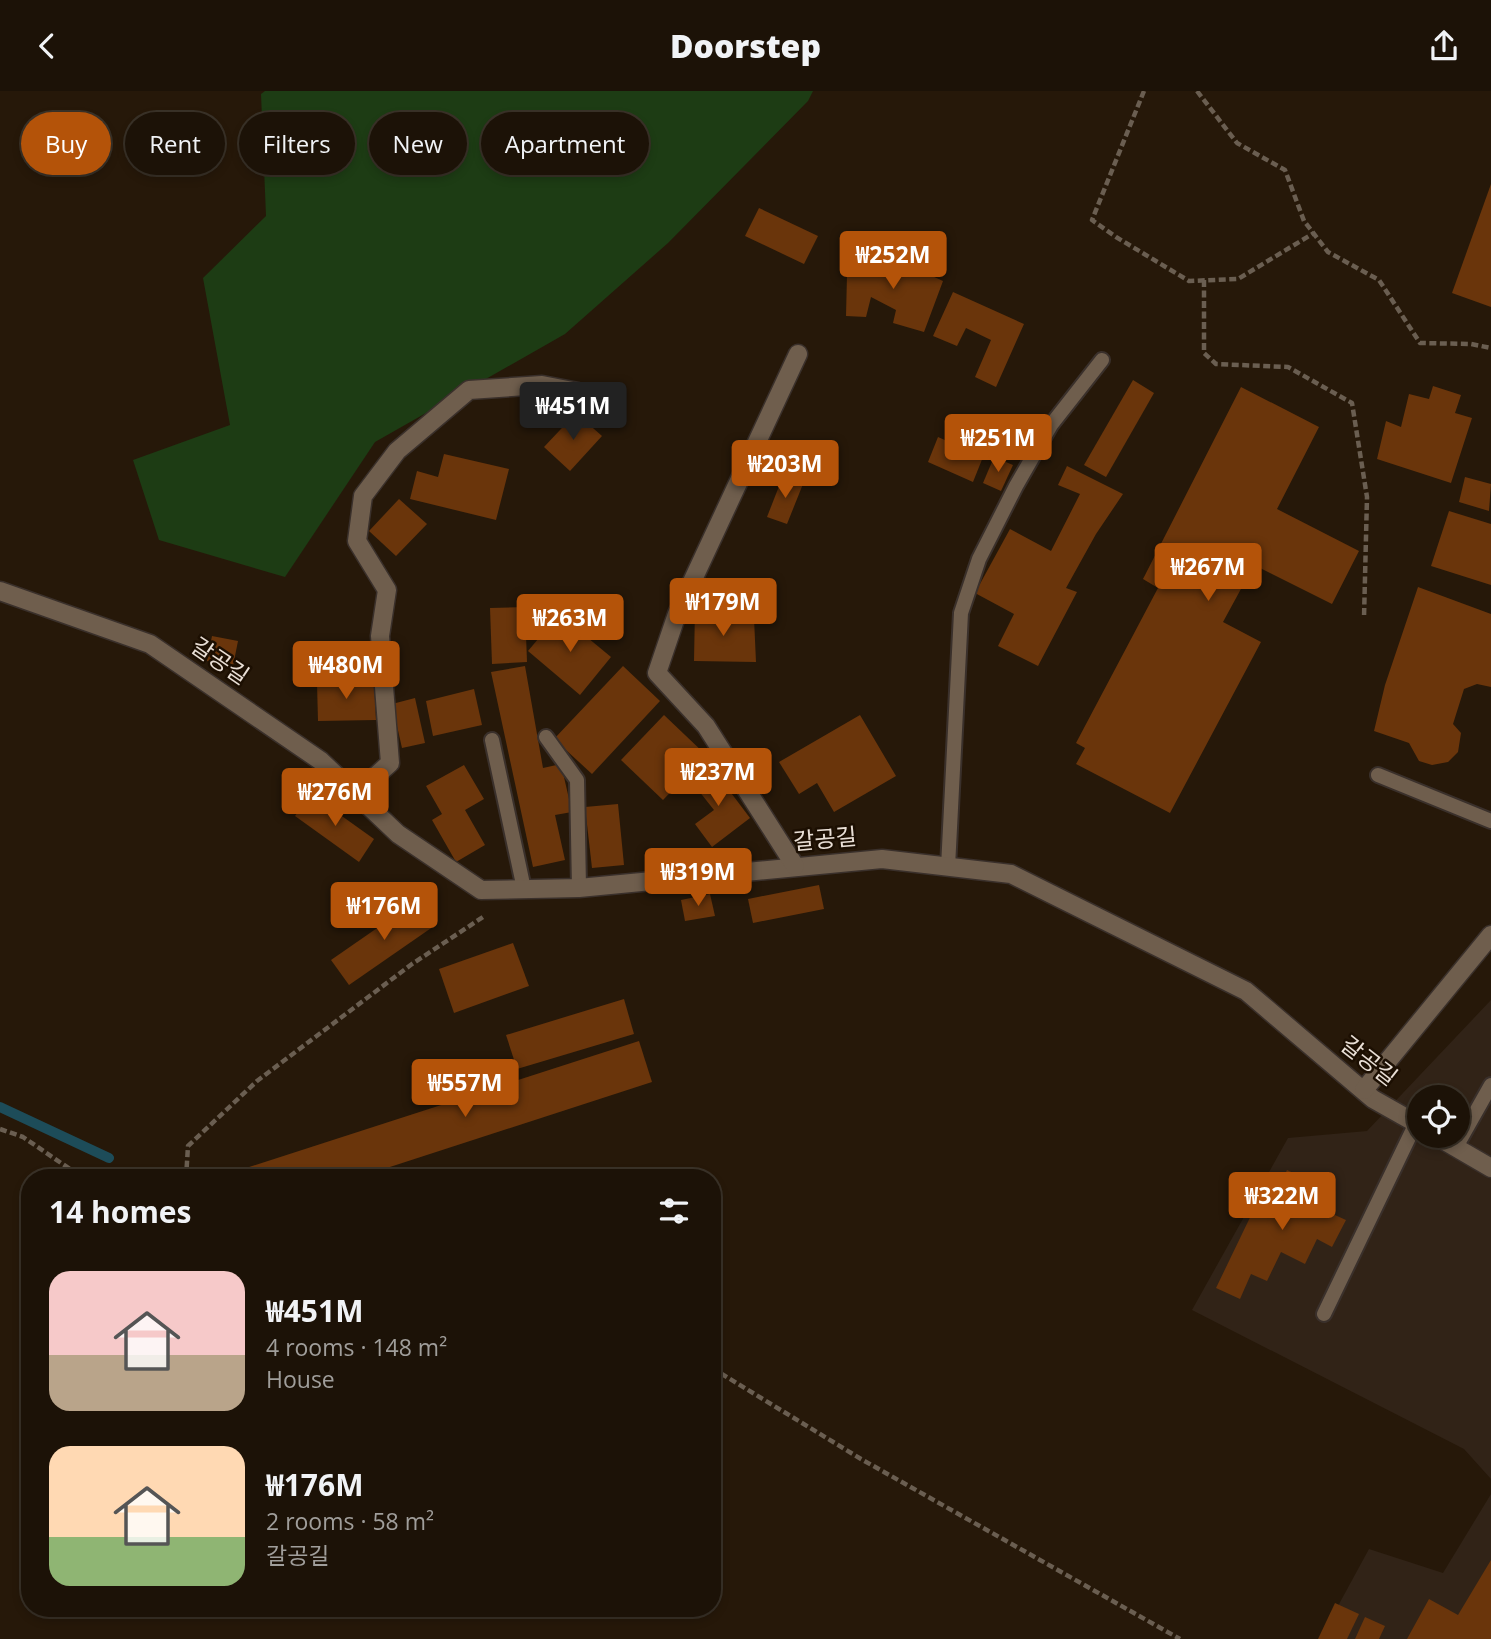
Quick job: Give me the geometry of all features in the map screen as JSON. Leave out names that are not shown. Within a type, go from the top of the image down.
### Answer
[{"type":"street","points":[[795,866],[706,726],[657,673],[677,614],[798,354]]},
{"type":"street","points":[[356,794],[390,764],[380,635],[387,590],[357,541],[363,496],[397,451],[469,390],[542,385],[578,393]]},
{"type":"street","name":"갈공길","points":[[0,591],[150,644],[321,761],[398,834],[481,890],[579,888],[881,859],[1011,874],[1246,991],[1364,1090],[1407,1118]]},
{"type":"street","points":[[1364,1090],[1491,935]]},
{"type":"street","points":[[1458,1148],[1491,1168]]},
{"type":"lane","points":[[948,867],[961,613],[979,559],[1016,486],[1051,425],[1102,360]]},
{"type":"lane","points":[[546,737],[577,780],[579,888]]},
{"type":"lane","points":[[492,740],[524,889]]},
{"type":"lane","points":[[1378,775],[1491,821]]},
{"type":"lane","points":[[1470,1122],[1491,1085]]},
{"type":"lane","points":[[1324,1314],[1407,1144]]},
{"type":"path","points":[[1144,91],[1092,220],[1189,281],[1238,279],[1314,233]]},
{"type":"path","points":[[1197,91],[1237,143],[1285,170],[1304,221],[1328,252],[1379,280],[1420,343],[1471,344],[1491,348]]},
{"type":"path","points":[[1204,280],[1204,353],[1216,364],[1289,367],[1352,403],[1367,497],[1364,618]]},
{"type":"path","points":[[187,1169],[188,1146],[257,1081],[411,964],[524,889]]},
{"type":"path","points":[[0,1129],[23,1137],[70,1169]]},
{"type":"path","points":[[721,1373],[861,1459],[1180,1639]]},
{"type":"shaded area","points":[[1491,1000],[1491,1479],[1464,1449],[1192,1310],[1288,1138],[1367,1131],[1407,1089],[1407,1148],[1470,1148],[1470,1085],[1411,1085]]},
{"type":"shaded area","points":[[1491,1494],[1491,1639],[1320,1639],[1369,1549],[1443,1573]]},
{"type":"green space","points":[[265,91],[813,91],[808,101],[668,243],[565,334],[375,442],[285,577],[159,540],[133,460],[230,425],[203,278],[266,216],[264,175],[355,175],[355,112],[262,112],[261,94]]},
{"type":"building","points":[[1491,184],[1491,307],[1452,293]]},
{"type":"building","points":[[759,208],[818,236],[804,264],[745,236]]},
{"type":"building","points":[[884,254],[943,281],[924,332],[893,323],[896,310],[871,297],[866,317],[846,316],[847,275],[864,273],[863,255]]},
{"type":"building","points":[[953,292],[1024,324],[996,387],[975,377],[991,340],[966,328],[957,346],[933,336]]},
{"type":"building","points":[[1133,380],[1154,393],[1106,477],[1084,465]]},
{"type":"building","points":[[1433,386],[1461,395],[1455,413],[1472,418],[1451,483],[1377,459],[1386,421],[1401,427],[1409,394],[1429,399]]},
{"type":"building","points":[[1241,387],[1319,427],[1277,509],[1359,551],[1332,604],[1254,565],[1223,622],[1261,642],[1170,813],[1076,764],[1085,748],[1076,743],[1158,588],[1143,579]]},
{"type":"building","points":[[576,413],[602,436],[570,471],[544,447]]},
{"type":"building","points":[[938,437],[983,457],[973,482],[928,462]]},
{"type":"building","points":[[444,454],[509,469],[496,520],[410,499],[417,471],[438,477]]},
{"type":"building","points":[[994,457],[1013,465],[1001,491],[983,483]]},
{"type":"building","points":[[1067,466],[1123,494],[1096,534],[1066,588],[1077,592],[1038,666],[998,646],[1014,614],[975,593],[1010,529],[1051,551],[1080,494],[1058,485]]},
{"type":"building","points":[[783,476],[803,484],[787,524],[767,517]]},
{"type":"building","points":[[1465,477],[1491,484],[1489,511],[1459,502]]},
{"type":"building","points":[[399,499],[427,524],[396,556],[369,531]]},
{"type":"building","points":[[1449,511],[1491,524],[1491,585],[1431,566]]},
{"type":"building","points":[[1418,587],[1491,614],[1491,687],[1477,684],[1464,689],[1453,724],[1461,733],[1458,752],[1448,762],[1432,765],[1419,761],[1409,743],[1374,731],[1385,685]]},
{"type":"building","points":[[525,607],[527,662],[492,664],[490,608]]},
{"type":"building","points":[[695,608],[721,609],[720,618],[754,618],[756,662],[694,661]]},
{"type":"building","points":[[559,614],[611,657],[580,695],[528,651]]},
{"type":"building","points":[[212,636],[238,641],[233,666],[207,661]]},
{"type":"building","points":[[525,666],[543,768],[561,764],[572,812],[555,815],[565,860],[533,867],[491,672]]},
{"type":"building","points":[[623,666],[660,701],[592,774],[554,739]]},
{"type":"building","points":[[374,681],[376,720],[318,721],[317,683]]},
{"type":"building","points":[[474,689],[482,725],[433,736],[426,701]]},
{"type":"building","points":[[415,698],[425,743],[402,748],[392,704]]},
{"type":"building","points":[[664,715],[706,755],[663,800],[621,760]]},
{"type":"building","points":[[860,715],[896,776],[834,812],[817,783],[799,794],[779,762]]},
{"type":"building","points":[[464,765],[484,799],[465,810],[485,845],[456,862],[432,820],[442,814],[426,786]]},
{"type":"building","points":[[710,765],[750,818],[712,847],[695,824],[714,810],[691,781]]},
{"type":"building","points":[[311,794],[374,839],[359,862],[295,816]]},
{"type":"building","points":[[618,804],[624,865],[592,868],[585,807]]},
{"type":"building","points":[[819,885],[824,909],[753,923],[748,899]]},
{"type":"building","points":[[710,894],[715,916],[685,921],[681,900]]},
{"type":"building","points":[[419,899],[437,924],[349,985],[331,960]]},
{"type":"building","points":[[513,943],[529,986],[454,1013],[439,969]]},
{"type":"building","points":[[624,999],[634,1034],[517,1069],[506,1035]]},
{"type":"building","points":[[639,1041],[652,1082],[384,1169],[243,1169]]},
{"type":"building","points":[[1287,1170],[1335,1193],[1326,1211],[1346,1220],[1332,1247],[1317,1239],[1305,1264],[1281,1252],[1267,1281],[1251,1274],[1240,1299],[1216,1288],[1256,1205],[1267,1211]]},
{"type":"building","points":[[1491,1560],[1491,1639],[1407,1639],[1429,1599],[1458,1615]]},
{"type":"building","points":[[1335,1603],[1359,1614],[1347,1639],[1318,1639]]},
{"type":"building","points":[[1365,1617],[1385,1626],[1379,1639],[1355,1639]]},
{"type":"waterway","points":[[0,1107],[109,1158]]}]
